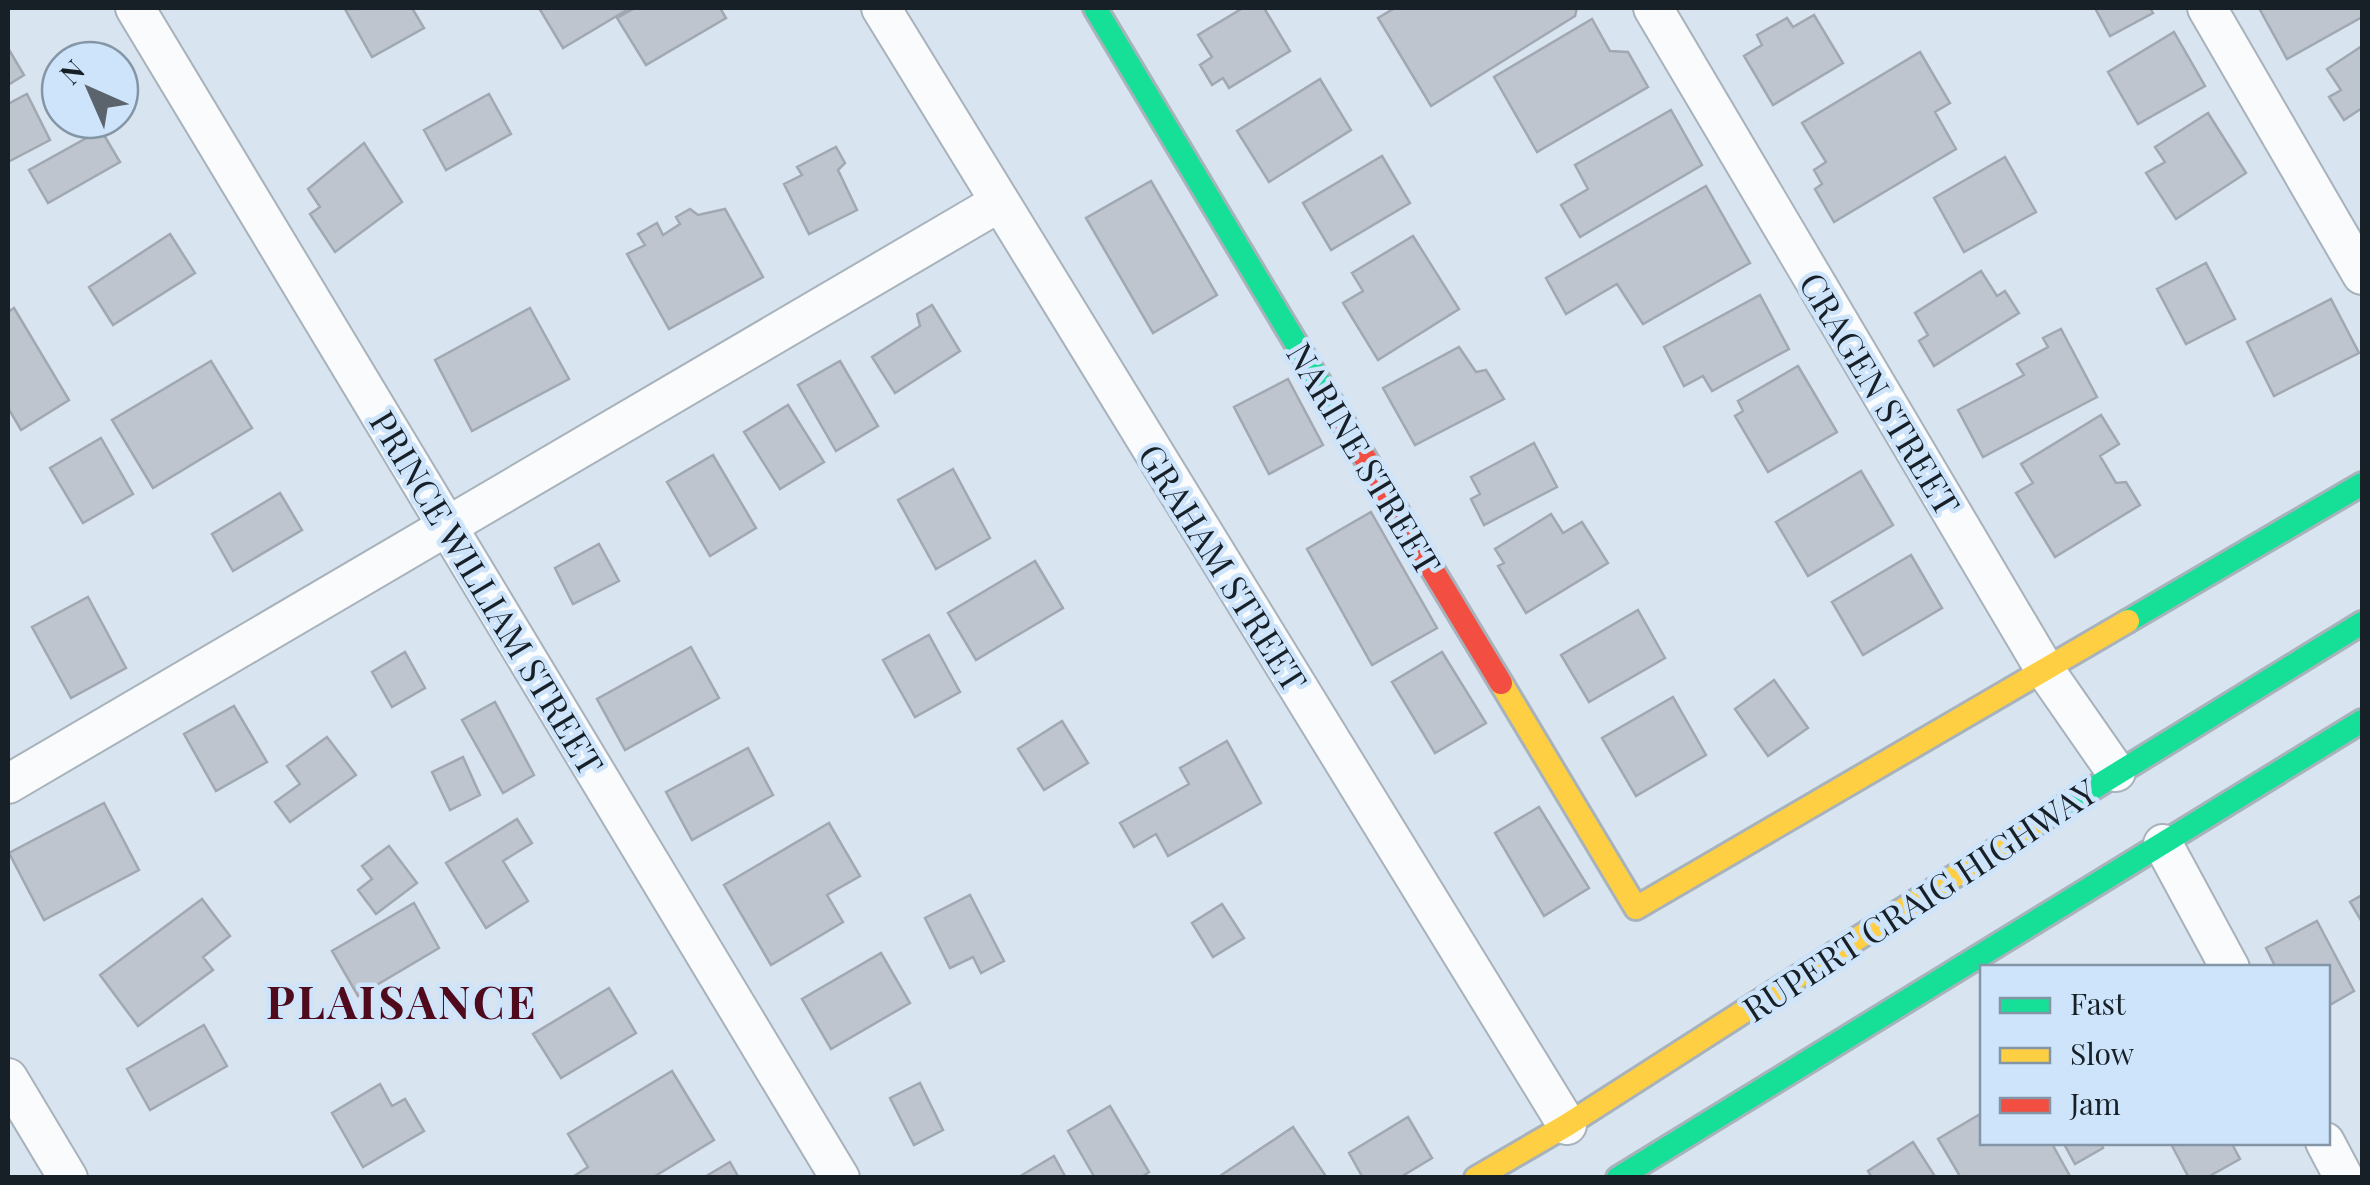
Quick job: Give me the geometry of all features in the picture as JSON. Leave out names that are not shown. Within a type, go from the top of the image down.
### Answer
[{"type":"main road","name":"NARINE STREET","points":[[1095,8],[1636,908],[2044,670]]},
{"type":"main road","points":[[2044,670],[2362,484]]},
{"type":"main road","name":"RUPERT CRAIG HIGHWAY","points":[[1476,1178],[1567,1125],[2116,772],[2362,623]]},
{"type":"main road","points":[[1618,1178],[2362,721]]},
{"type":"street","name":"PRINCE WILLIAM STREET","points":[[135,8],[840,1178]]},
{"type":"street","name":"GRAHAM STREET","points":[[881,8],[1567,1125]]},
{"type":"street","name":"CRAGEN STREET","points":[[1653,8],[2044,670],[2116,772]]},
{"type":"street","points":[[2208,8],[2362,275]]},
{"type":"street","points":[[8,784],[1000,202]]},
{"type":"street","points":[[2163,844],[2228,965]]},
{"type":"street","points":[[8,1078],[68,1178]]},
{"type":"street","points":[[2326,1145],[2344,1178]]},
{"type":"building","points":[[412,8],[424,28],[372,57],[345,9]]},
{"type":"building","points":[[539,8],[630,8],[563,48]]},
{"type":"building","points":[[635,8],[720,8],[726,18],[646,65],[617,18]]},
{"type":"building","points":[[1243,8],[1264,8],[1290,51],[1229,88],[1223,78],[1212,85],[1200,65],[1212,57],[1198,35]]},
{"type":"building","points":[[1395,8],[1577,8],[1575,16],[1431,106],[1378,18]]},
{"type":"building","points":[[2095,8],[2150,8],[2153,13],[2110,36]]},
{"type":"building","points":[[2259,8],[2362,8],[2362,17],[2287,59]]},
{"type":"building","points":[[1814,15],[1843,63],[1773,105],[1744,56],[1762,45],[1757,35],[1787,18],[1793,27]]},
{"type":"building","points":[[1592,19],[1610,51],[1628,52],[1648,87],[1537,152],[1494,77]]},
{"type":"building","points":[[2174,32],[2205,86],[2138,124],[2108,72]]},
{"type":"building","points":[[2362,46],[2362,108],[2344,120],[2329,97],[2341,90],[2327,69]]},
{"type":"building","points":[[8,48],[24,75],[8,85]]},
{"type":"building","points":[[1920,52],[1950,103],[1935,112],[1956,149],[1834,222],[1815,189],[1822,184],[1814,170],[1826,162],[1802,123]]},
{"type":"building","points":[[1320,79],[1351,130],[1269,182],[1237,131]]},
{"type":"building","points":[[27,94],[40,120],[40,140],[50,140],[8,162],[8,104]]},
{"type":"building","points":[[489,94],[511,134],[446,170],[424,130]]},
{"type":"building","points":[[1671,110],[1702,165],[1580,237],[1561,205],[1588,189],[1575,165]]},
{"type":"building","points":[[2208,113],[2246,173],[2176,219],[2146,173],[2165,162],[2155,147]]},
{"type":"building","points":[[83,140],[107,140],[120,162],[48,203],[29,170]]},
{"type":"building","points":[[364,143],[402,202],[335,252],[310,214],[320,207],[308,189]]},
{"type":"building","points":[[836,147],[845,163],[838,170],[857,210],[809,234],[784,184],[802,175],[797,167]]},
{"type":"building","points":[[1382,156],[1410,203],[1331,250],[1303,203]]},
{"type":"building","points":[[2005,157],[2036,212],[1964,252],[1934,198]]},
{"type":"building","points":[[1151,181],[1217,295],[1153,333],[1086,218]]},
{"type":"building","points":[[1706,186],[1750,263],[1643,324],[1617,284],[1566,314],[1546,278]]},
{"type":"building","points":[[690,209],[698,215],[725,209],[763,277],[669,329],[627,254],[645,245],[638,234],[657,223],[663,235],[680,224],[676,217]]},
{"type":"building","points":[[170,234],[195,273],[113,325],[89,287]]},
{"type":"building","points":[[1413,236],[1459,309],[1378,360],[1343,303],[1363,291],[1352,273]]},
{"type":"building","points":[[2206,263],[2235,319],[2186,344],[2157,289]]},
{"type":"building","points":[[1981,271],[1997,296],[2005,291],[2019,313],[1934,366],[1919,341],[1928,335],[1915,313]]},
{"type":"building","points":[[1760,295],[1789,349],[1712,391],[1703,376],[1684,386],[1664,347]]},
{"type":"building","points":[[2331,299],[2359,353],[2274,396],[2247,342]]},
{"type":"building","points":[[932,305],[960,351],[895,393],[872,357],[920,326],[917,314]]},
{"type":"building","points":[[14,308],[69,400],[21,430],[8,408],[8,312]]},
{"type":"building","points":[[530,308],[569,379],[472,431],[435,360]]},
{"type":"building","points":[[2061,329],[2097,397],[1983,457],[1958,410],[2024,375],[2017,364],[2048,347],[2043,338]]},
{"type":"building","points":[[1459,347],[1476,372],[1486,370],[1504,399],[1415,445],[1383,388]]},
{"type":"building","points":[[211,361],[252,428],[153,488],[112,420]]},
{"type":"building","points":[[840,361],[878,426],[836,451],[798,385]]},
{"type":"building","points":[[1798,366],[1837,432],[1768,472],[1735,416],[1743,411],[1738,401]]},
{"type":"building","points":[[1288,379],[1323,445],[1269,474],[1234,407]]},
{"type":"building","points":[[788,405],[824,462],[780,489],[744,432]]},
{"type":"building","points":[[2101,415],[2119,444],[2100,456],[2116,483],[2126,482],[2140,505],[2055,557],[2016,493],[2033,483],[2021,464]]},
{"type":"building","points":[[101,438],[133,494],[83,523],[50,468]]},
{"type":"building","points":[[1534,443],[1557,487],[1484,525],[1471,499],[1480,494],[1471,477]]},
{"type":"building","points":[[713,455],[756,528],[710,556],[667,482]]},
{"type":"building","points":[[953,469],[990,538],[936,569],[898,500]]},
{"type":"building","points":[[1861,471],[1893,525],[1808,576],[1776,522]]},
{"type":"building","points":[[280,493],[302,530],[233,571],[212,534]]},
{"type":"building","points":[[1371,512],[1437,628],[1372,665],[1307,549]]},
{"type":"building","points":[[1551,514],[1563,533],[1582,522],[1608,563],[1526,613],[1498,566],[1504,563],[1495,549]]},
{"type":"building","points":[[599,544],[619,581],[573,604],[555,568]]},
{"type":"building","points":[[1911,555],[1942,608],[1863,655],[1832,602]]},
{"type":"building","points":[[1035,561],[1063,608],[976,660],[948,613]]},
{"type":"building","points":[[88,597],[126,668],[71,698],[32,627]]},
{"type":"building","points":[[1638,610],[1665,658],[1589,702],[1561,655]]},
{"type":"building","points":[[929,635],[960,692],[915,717],[883,660]]},
{"type":"building","points":[[691,647],[719,698],[625,750],[597,699]]},
{"type":"building","points":[[405,652],[425,688],[392,707],[372,672]]},
{"type":"building","points":[[1442,652],[1486,723],[1435,753],[1392,682]]},
{"type":"building","points":[[1774,680],[1808,728],[1768,756],[1735,709]]},
{"type":"building","points":[[1673,697],[1706,755],[1636,796],[1602,738]]},
{"type":"building","points":[[495,702],[534,775],[503,793],[462,720]]},
{"type":"building","points":[[234,706],[267,762],[216,791],[184,734]]},
{"type":"building","points":[[1062,721],[1088,763],[1044,790],[1018,749]]},
{"type":"building","points":[[327,737],[356,775],[290,822],[275,802],[300,784],[287,766]]},
{"type":"building","points":[[1227,741],[1261,803],[1168,856],[1156,834],[1134,847],[1120,823],[1189,784],[1180,768]]},
{"type":"building","points":[[748,748],[773,795],[692,840],[666,792]]},
{"type":"building","points":[[463,757],[480,795],[450,810],[432,772]]},
{"type":"building","points":[[104,803],[139,870],[44,920],[9,853]]},
{"type":"building","points":[[1539,807],[1589,888],[1544,916],[1495,833]]},
{"type":"building","points":[[517,819],[532,843],[503,861],[528,901],[486,928],[446,863]]},
{"type":"building","points":[[829,823],[860,876],[827,895],[843,922],[771,965],[724,885]]},
{"type":"building","points":[[389,846],[417,883],[376,914],[358,890],[372,879],[362,866]]},
{"type":"building","points":[[970,895],[1004,961],[981,973],[973,957],[950,968],[925,918]]},
{"type":"building","points":[[2362,895],[2362,922],[2350,902]]},
{"type":"building","points":[[202,899],[230,936],[203,957],[213,970],[138,1026],[100,975]]},
{"type":"building","points":[[414,903],[439,948],[358,996],[332,951]]},
{"type":"building","points":[[1222,904],[1244,938],[1213,957],[1192,923]]},
{"type":"building","points":[[2317,921],[2354,991],[2330,1005],[2330,965],[2274,965],[2266,948]]},
{"type":"building","points":[[881,953],[910,1003],[831,1049],[802,999]]},
{"type":"building","points":[[609,988],[636,1033],[561,1078],[533,1034]]},
{"type":"building","points":[[204,1025],[227,1066],[150,1110],[127,1069]]},
{"type":"building","points":[[672,1071],[714,1140],[652,1178],[571,1178],[588,1167],[568,1134]]},
{"type":"building","points":[[920,1083],[943,1130],[914,1145],[890,1098]]},
{"type":"building","points":[[380,1084],[392,1106],[405,1099],[424,1131],[363,1167],[332,1113]]},
{"type":"building","points":[[1110,1106],[1149,1172],[1140,1178],[1095,1178],[1068,1131]]},
{"type":"building","points":[[1980,1114],[1980,1145],[2053,1145],[2071,1178],[1961,1178],[1938,1139]]},
{"type":"building","points":[[1408,1117],[1432,1158],[1399,1178],[1363,1178],[1349,1153]]},
{"type":"building","points":[[1293,1127],[1327,1178],[1217,1178]]},
{"type":"building","points":[[1913,1142],[1936,1178],[1872,1178],[1868,1171]]},
{"type":"building","points":[[2065,1145],[2102,1145],[2103,1148],[2075,1164]]},
{"type":"building","points":[[2172,1145],[2233,1145],[2240,1159],[2206,1178],[2189,1178]]},
{"type":"building","points":[[1054,1156],[1066,1178],[1017,1178]]},
{"type":"building","points":[[730,1162],[739,1178],[703,1178]]},
{"type":"traffic: fast","points":[[1095,8],[1342,420]]},
{"type":"traffic: fast","points":[[2128,621],[2362,484]]},
{"type":"traffic: fast","points":[[2053,813],[2362,623]]},
{"type":"traffic: fast","points":[[1618,1178],[2362,721]]},
{"type":"traffic: slow","points":[[1501,683],[1636,908],[2128,621]]},
{"type":"traffic: slow","points":[[1476,1178],[1567,1125],[2053,813]]},
{"type":"traffic: jam","points":[[1342,420],[1501,683]]},
{"type":"district","name":"PLAISANCE","points":[[402,1000]]}]
